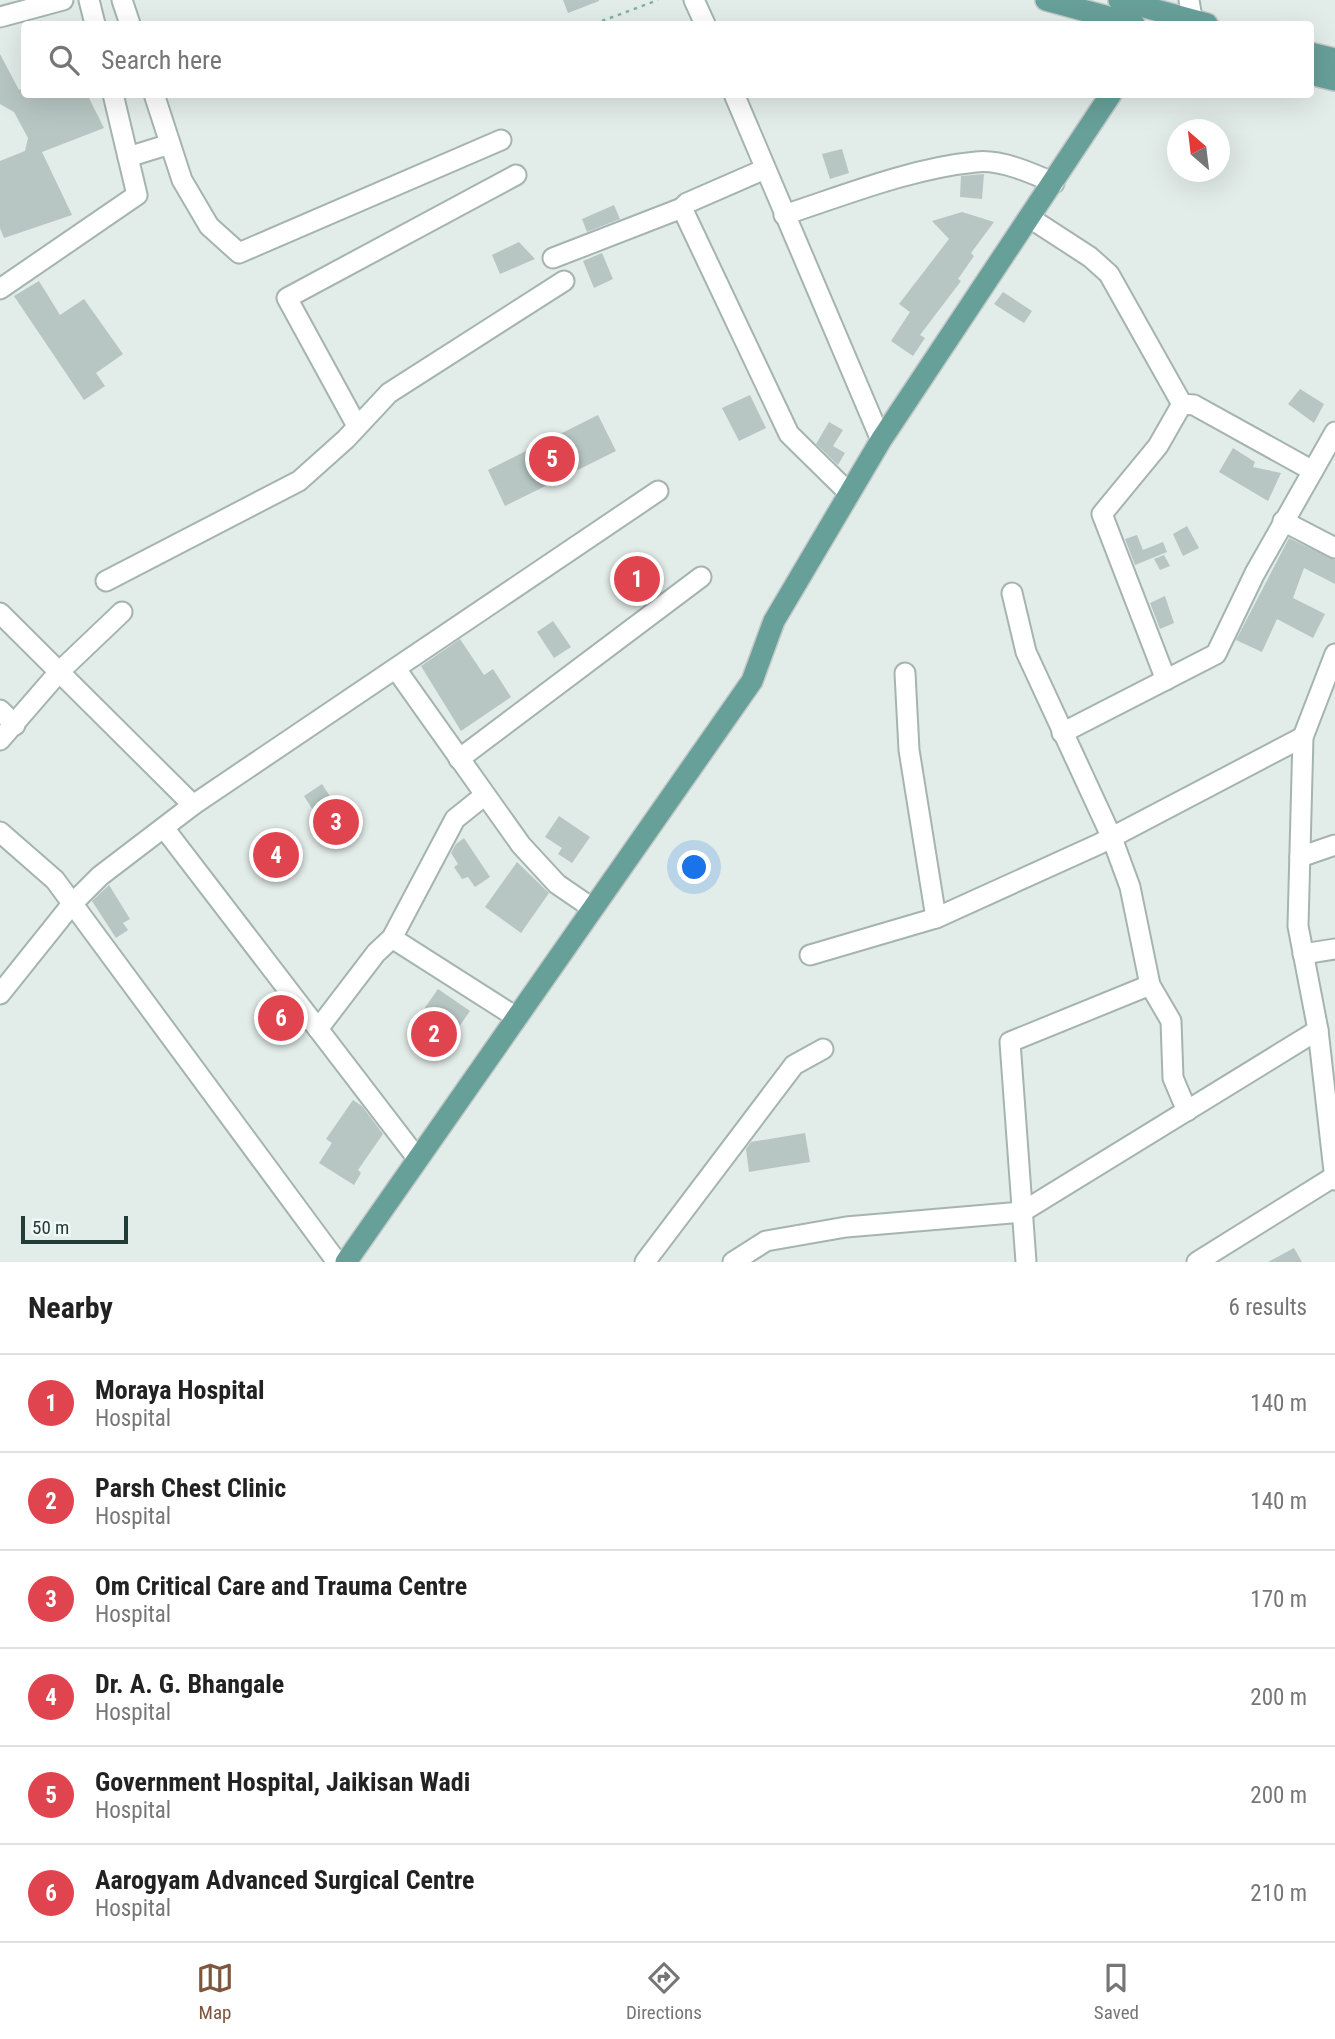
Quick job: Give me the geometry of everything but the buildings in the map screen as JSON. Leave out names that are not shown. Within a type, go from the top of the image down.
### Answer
[{"type":"main road","points":[[1046,0],[1123,21]]},
{"type":"main road","points":[[1119,0],[1159,18],[1195,17]]},
{"type":"main road","points":[[1314,53],[1335,59]]},
{"type":"main road","points":[[1314,75],[1335,80]]},
{"type":"main road","points":[[346,1262],[752,681],[774,621],[881,440],[1108,98]]},
{"type":"street","points":[[0,17],[29,4],[63,0]]},
{"type":"street","points":[[89,0],[94,21]]},
{"type":"street","points":[[122,0],[129,21]]},
{"type":"street","points":[[694,0],[704,21]]},
{"type":"street","points":[[0,289],[9,277],[137,195],[114,98]]},
{"type":"street","points":[[154,98],[182,180],[209,226],[239,253],[500,140]]},
{"type":"street","points":[[736,98],[881,440]]},
{"type":"street","points":[[128,157],[170,145]]},
{"type":"street","points":[[784,215],[884,182],[979,161],[1031,172],[1054,183]]},
{"type":"street","points":[[554,258],[682,208],[687,203],[765,169]]},
{"type":"street","points":[[357,426],[288,298],[516,175]]},
{"type":"street","points":[[682,208],[789,433],[849,493]]},
{"type":"street","points":[[1030,218],[1090,257],[1109,274],[1182,404]]},
{"type":"street","points":[[106,581],[299,481],[389,393],[564,281]]},
{"type":"street","points":[[1182,404],[1194,405],[1313,471]]},
{"type":"street","points":[[1166,680],[1101,514],[1158,446],[1182,404]]},
{"type":"street","points":[[1062,733],[1216,654],[1283,521],[1335,432]]},
{"type":"street","points":[[0,994],[72,904],[100,876],[193,805],[659,491]]},
{"type":"street","points":[[1283,521],[1335,548]]},
{"type":"street","points":[[459,759],[701,577]]},
{"type":"street","points":[[1012,593],[1027,652],[1112,838],[1130,887],[1150,985],[1171,1021],[1172,1078],[1187,1111]]},
{"type":"street","points":[[0,740],[59,672],[122,612]]},
{"type":"street","points":[[0,613],[193,805]]},
{"type":"street","points":[[1197,1262],[1334,1178],[1318,1031],[1298,926],[1303,737],[1335,654]]},
{"type":"street","points":[[396,669],[521,845],[557,884],[592,908]]},
{"type":"street","points":[[905,673],[909,750],[936,918]]},
{"type":"street","points":[[0,710],[15,725]]},
{"type":"street","points":[[810,955],[936,918],[1112,838],[1303,737]]},
{"type":"street","points":[[318,1029],[376,953],[392,938],[455,818],[485,795]]},
{"type":"street","points":[[164,828],[417,1158]]},
{"type":"street","points":[[0,832],[55,880],[337,1262]]},
{"type":"street","points":[[1300,858],[1335,845]]},
{"type":"street","points":[[392,938],[516,1017]]},
{"type":"street","points":[[1303,954],[1335,949]]},
{"type":"street","points":[[1026,1262],[1010,1042],[1150,985]]},
{"type":"street","points":[[733,1262],[766,1241],[846,1227],[1022,1212],[1318,1031]]},
{"type":"street","points":[[645,1262],[794,1065],[822,1049]]},
{"type":"path","points":[[602,21],[657,0]]},
{"type":"place","name":"Government Hospital, Jaikisan Wadi","points":[[552,459]]},
{"type":"place","name":"Moraya Hospital","points":[[637,579]]},
{"type":"place","name":"Om Critical Care and Trauma Centre","points":[[336,822]]},
{"type":"place","name":"Dr. A. G. Bhangale","points":[[276,855]]},
{"type":"place","name":"Aarogyam Advanced Surgical Centre","points":[[281,1018]]},
{"type":"place","name":"Parsh Chest Clinic","points":[[434,1034]]}]
